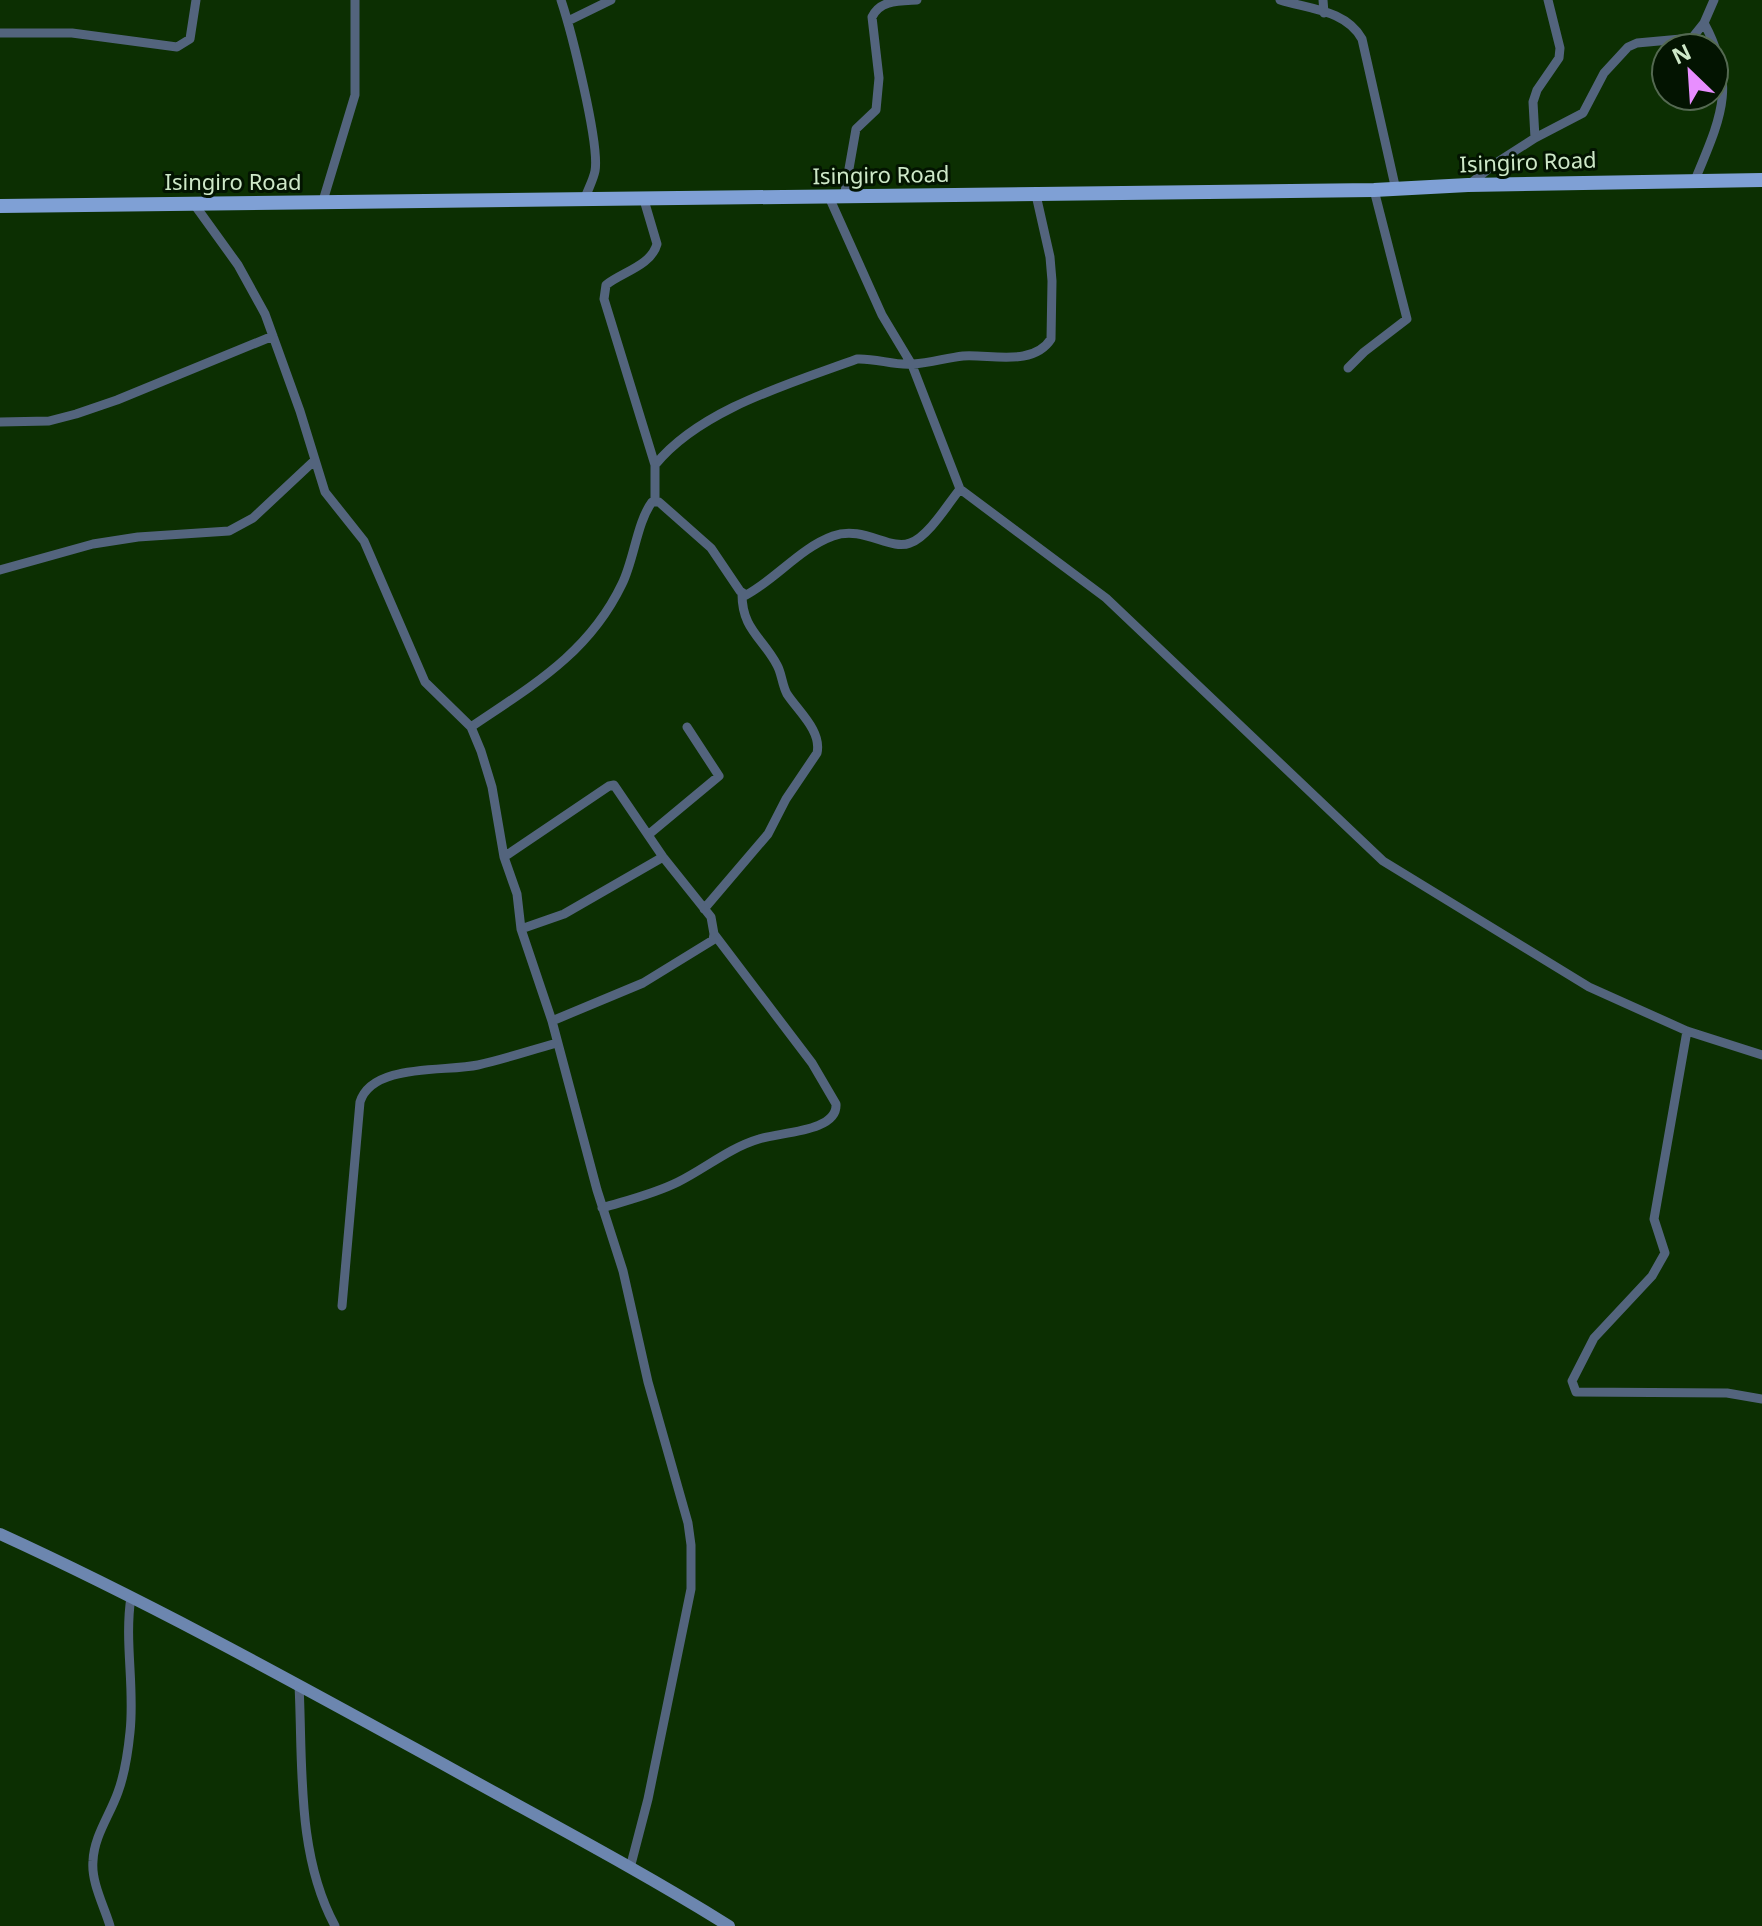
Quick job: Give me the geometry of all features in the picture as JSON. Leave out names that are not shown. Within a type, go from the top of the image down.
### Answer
[{"type":"main road","name":"Isingiro Road","points":[[0,206],[1396,190],[1468,185],[1762,180]]},
{"type":"main road","points":[[0,1534],[131,1597],[299,1685],[729,1926]]},
{"type":"street","points":[[0,33],[72,33],[177,47],[190,39],[196,0]]},
{"type":"street","points":[[322,204],[355,95],[355,0]]},
{"type":"street","points":[[561,0],[568,21],[595,160],[595,172],[584,201]]},
{"type":"street","points":[[568,21],[611,0]]},
{"type":"street","points":[[917,0],[886,2],[875,10],[872,17],[879,78],[876,110],[856,129],[836,197],[882,315],[912,365],[960,489],[1106,598],[1383,861],[1589,987],[1687,1031],[1762,1055]]},
{"type":"street","points":[[1280,0],[1349,21],[1362,39],[1396,190]]},
{"type":"street","points":[[1323,0],[1324,13]]},
{"type":"street","points":[[1535,138],[1533,102],[1537,90],[1559,58],[1560,48],[1548,0]]},
{"type":"street","points":[[1468,185],[1535,138],[1583,113],[1604,73],[1628,47],[1637,43],[1692,38],[1704,23],[1714,0]]},
{"type":"street","points":[[1695,180],[1720,118],[1724,79],[1720,57],[1704,23]]},
{"type":"street","points":[[1348,368],[1407,319],[1374,190]]},
{"type":"street","points":[[655,465],[681,438],[724,412],[857,359],[912,365],[967,356],[1006,358],[1046,347],[1051,339],[1052,281],[1050,257],[1036,195]]},
{"type":"street","points":[[471,727],[558,665],[595,630],[629,570],[645,515],[655,501],[655,465],[607,310],[604,290],[612,280],[636,268],[655,252],[657,244],[644,200]]},
{"type":"street","points":[[194,204],[256,295],[273,336],[325,492],[364,541],[425,682],[471,727],[492,787],[504,857],[517,894],[521,929],[552,1021],[602,1208],[623,1271],[648,1382],[688,1523],[693,1570],[648,1799],[630,1868]]},
{"type":"street","points":[[0,422],[49,421],[76,414],[273,336]]},
{"type":"street","points":[[0,570],[93,544],[138,537],[229,531],[253,518],[315,460]]},
{"type":"street","points":[[742,594],[749,593],[812,547],[845,532],[865,534],[903,545],[912,543],[923,535],[960,489]]},
{"type":"street","points":[[655,501],[711,548],[742,594],[746,622],[775,662],[787,694],[806,720],[819,746],[768,834],[704,909]]},
{"type":"street","points":[[648,835],[719,776],[687,727]]},
{"type":"street","points":[[504,857],[611,785],[711,917],[713,940],[643,983],[552,1021]]},
{"type":"street","points":[[521,929],[564,914],[663,857]]},
{"type":"street","points":[[602,1208],[653,1194],[738,1146],[774,1134],[820,1126],[837,1112],[833,1095],[812,1063],[714,934]]},
{"type":"street","points":[[1687,1031],[1654,1219],[1665,1253],[1652,1276],[1594,1338],[1572,1381],[1576,1392],[1727,1393],[1762,1399]]},
{"type":"street","points":[[342,1306],[363,1091],[369,1085],[406,1072],[480,1065],[557,1043]]},
{"type":"street","points":[[110,1926],[95,1880],[93,1861],[96,1842],[118,1793],[126,1764],[131,1728],[127,1621],[131,1597]]},
{"type":"street","points":[[299,1685],[310,1849],[320,1897],[335,1926]]}]
